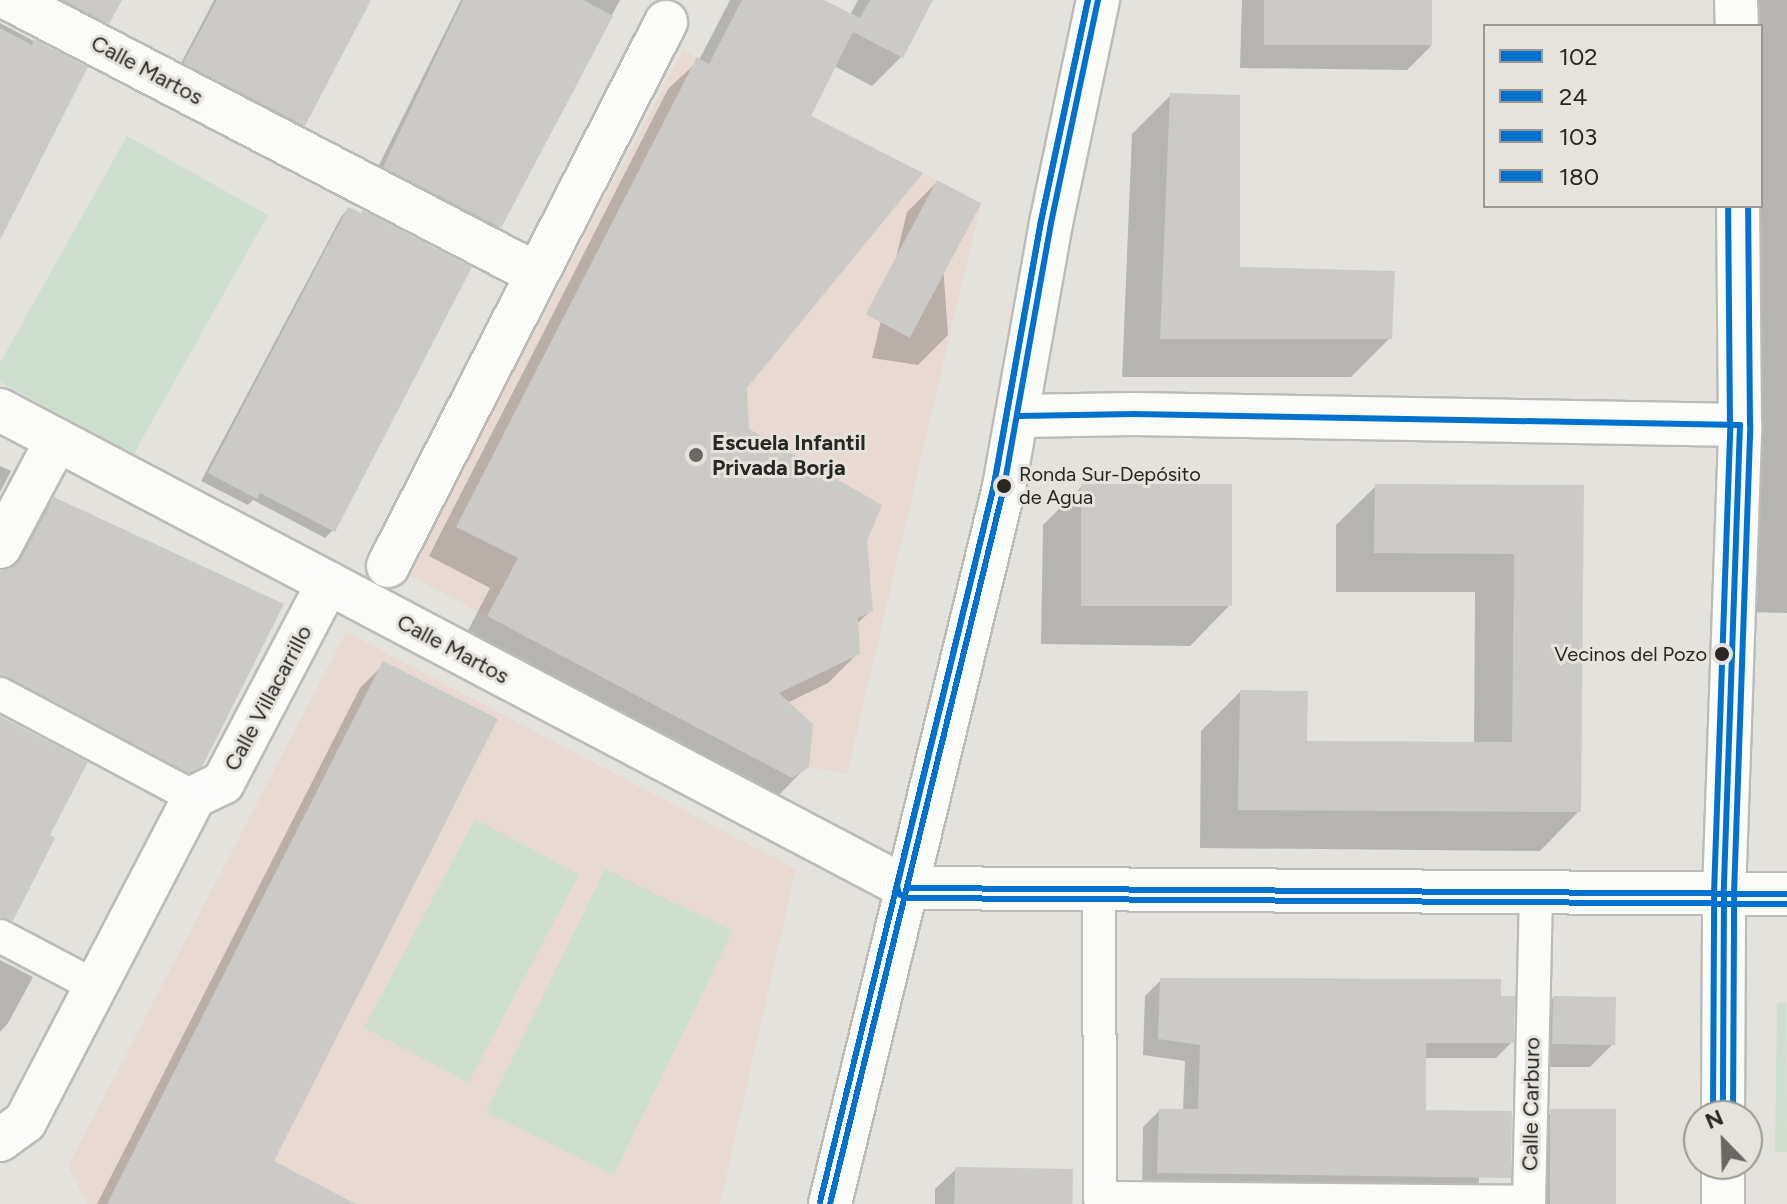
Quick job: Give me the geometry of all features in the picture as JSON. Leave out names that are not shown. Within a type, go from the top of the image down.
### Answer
[{"type":"street","name":"Calle Martos","points":[[11,0],[537,274]]},
{"type":"street","points":[[830,1204],[1019,416],[1051,223],[1098,0]]},
{"type":"street","points":[[1736,0],[1737,24]]},
{"type":"street","points":[[388,566],[666,22]]},
{"type":"street","points":[[1723,1100],[1724,894],[1740,425],[1738,208]]},
{"type":"street","name":"Calle Martos","points":[[0,410],[907,888]]},
{"type":"street","points":[[1019,416],[1134,414],[1740,425]]},
{"type":"street","points":[[0,547],[57,440]]},
{"type":"street","name":"Calle Villacarrillo","points":[[0,1140],[25,1122],[93,985],[194,797],[223,783],[328,583]]},
{"type":"street","points":[[0,694],[194,797]]},
{"type":"street","points":[[907,888],[1787,894]]},
{"type":"street","name":"Calle Carburo","points":[[1099,889],[1100,1198],[1529,1202],[1536,893]]},
{"type":"street","points":[[0,936],[93,985]]},
{"type":"street","points":[[1723,1180],[1723,1204]]},
{"type":"shaded area","name":"Escuela Infantil Privada Borja","points":[[683,50],[981,203],[847,774],[809,767],[792,778],[407,574]]},
{"type":"shaded area","points":[[346,632],[796,869],[720,1204],[87,1204],[68,1166]]},
{"type":"green space","points":[[127,136],[268,215],[133,455],[0,382],[0,363]]},
{"type":"green space","points":[[475,819],[579,874],[468,1083],[364,1027]]},
{"type":"green space","points":[[605,869],[733,931],[614,1175],[486,1113]]},
{"type":"green space","points":[[1786,1002],[1787,1152],[1775,1152],[1777,1003]]},
{"type":"building","points":[[63,0],[122,0],[109,24]]},
{"type":"building","points":[[217,0],[371,0],[305,126],[183,63]]},
{"type":"building","points":[[463,0],[583,0],[613,16],[501,228],[383,167]]},
{"type":"building","name":"Escuela Infantil Privada Borja","points":[[742,0],[824,0],[860,18],[870,0],[933,0],[903,58],[853,32],[811,116],[923,173],[747,388],[749,429],[882,505],[867,541],[873,611],[858,618],[860,654],[779,693],[813,724],[809,767],[792,778],[487,616],[518,558],[456,527],[697,57],[709,64]]},
{"type":"building","points":[[1264,0],[1432,0],[1432,45],[1264,45]]},
{"type":"building","points":[[0,28],[32,45],[34,39],[88,67],[0,240]]},
{"type":"building","points":[[1170,93],[1240,95],[1240,267],[1395,271],[1392,339],[1160,339]]},
{"type":"building","points":[[937,180],[981,203],[910,338],[866,314]]},
{"type":"building","points":[[348,207],[361,213],[362,210],[472,267],[335,532],[260,493],[257,499],[208,473]]},
{"type":"building","points":[[1081,484],[1232,484],[1232,606],[1081,606]]},
{"type":"building","points":[[1375,484],[1584,485],[1581,812],[1238,810],[1240,690],[1308,691],[1307,741],[1512,742],[1514,554],[1374,553]]},
{"type":"building","points":[[54,497],[284,604],[202,767],[189,773],[0,675],[0,571],[12,568],[21,559]]},
{"type":"building","points":[[383,661],[498,719],[274,1161],[356,1204],[107,1204]]},
{"type":"building","points":[[0,716],[88,762],[50,835],[55,838],[13,921],[0,917]]},
{"type":"building","points":[[1160,978],[1501,979],[1501,996],[1515,996],[1514,1043],[1426,1043],[1426,1110],[1512,1111],[1511,1178],[1157,1173],[1159,1109],[1198,1109],[1200,1045],[1158,1039]]},
{"type":"building","points":[[1553,996],[1616,997],[1615,1045],[1552,1044]]},
{"type":"building","points":[[1550,1109],[1616,1109],[1616,1204],[1550,1204]]},
{"type":"building","points":[[955,1167],[1073,1169],[1072,1204],[954,1204]]},
{"type":"transit line","name":"24","points":[[1088,0],[1041,221],[994,485],[897,886],[899,894],[907,898],[1787,904]]},
{"type":"transit line","name":"103","points":[[820,1202],[994,485],[1041,221],[1088,0]]},
{"type":"transit line","name":"102","points":[[830,1204],[1004,487],[1051,223],[1098,0]]},
{"type":"transit line","name":"180","points":[[1713,1100],[1714,894],[1730,425],[1728,208]]},
{"type":"transit line","name":"24","points":[[1733,1100],[1734,894],[1750,425],[1748,208]]},
{"type":"transit line","name":"102","points":[[1019,416],[1134,414],[1740,425],[1724,894],[1723,1100]]},
{"type":"transit line","name":"102","points":[[907,888],[1787,894]]},
{"type":"place","name":"Escuela Infantil Privada Borja","points":[[696,455]]},
{"type":"place","name":"Ronda Sur-Depósito de Agua","points":[[1004,486]]},
{"type":"place","name":"Vecinos del Pozo","points":[[1722,654]]}]
